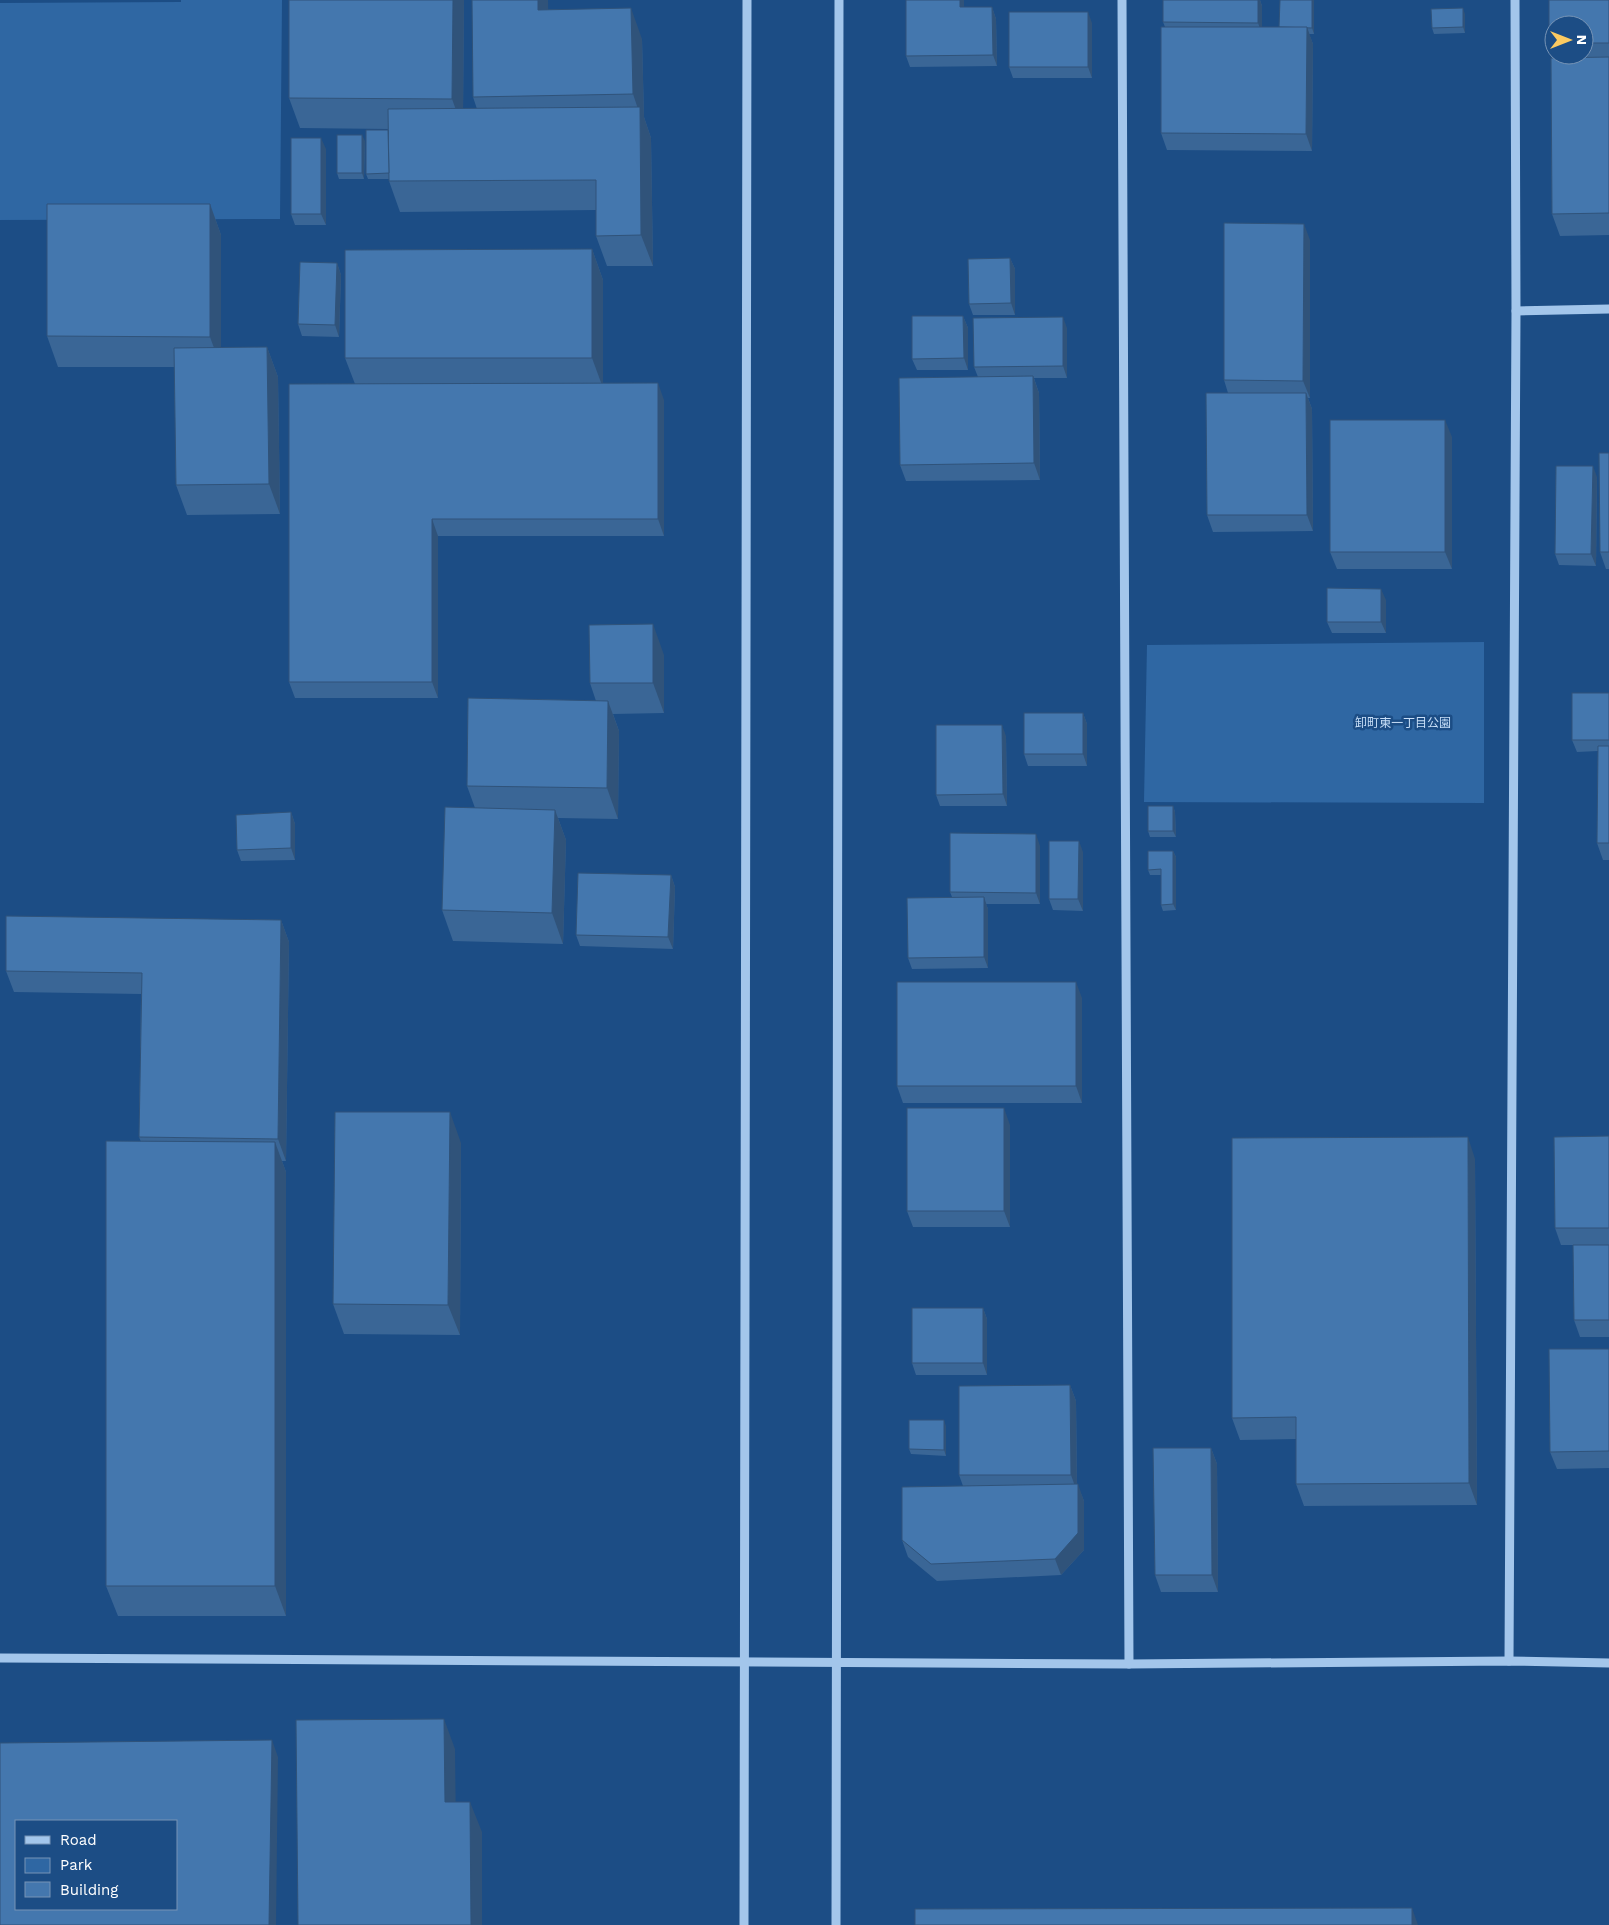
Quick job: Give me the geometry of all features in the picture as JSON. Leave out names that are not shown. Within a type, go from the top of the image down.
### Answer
[{"type":"street","points":[[744,1925],[747,0]]},
{"type":"street","points":[[836,1925],[839,0]]},
{"type":"street","points":[[1122,0],[1129,1664]]},
{"type":"street","points":[[1509,1661],[1516,0]]},
{"type":"street","points":[[1516,311],[1609,309]]},
{"type":"street","points":[[0,1658],[1129,1664],[1609,1662]]},
{"type":"green space","points":[[181,0],[282,0],[280,219],[0,220],[0,3],[181,2]]},
{"type":"green space","name":"卸町東一丁目公園","points":[[1484,642],[1484,803],[1144,802],[1147,645]]},
{"type":"building","points":[[289,0],[453,0],[452,99],[289,98]]},
{"type":"building","points":[[472,0],[538,0],[538,10],[631,8],[633,94],[473,97]]},
{"type":"building","points":[[906,0],[960,0],[960,7],[992,7],[993,55],[906,56]]},
{"type":"building","points":[[1163,0],[1258,0],[1258,23],[1163,22]]},
{"type":"building","points":[[1280,0],[1312,0],[1312,28],[1279,27]]},
{"type":"building","points":[[1549,0],[1609,0],[1609,43],[1594,43],[1594,15],[1549,15]]},
{"type":"building","points":[[1463,8],[1463,27],[1432,28],[1431,9]]},
{"type":"building","points":[[1009,12],[1088,12],[1088,67],[1009,67]]},
{"type":"building","points":[[1161,27],[1307,27],[1306,134],[1161,133]]},
{"type":"building","points":[[1594,57],[1609,57],[1609,213],[1552,214],[1551,65],[1594,65]]},
{"type":"building","points":[[640,107],[641,235],[596,236],[596,180],[389,181],[388,109]]},
{"type":"building","points":[[366,130],[388,130],[389,173],[366,174]]},
{"type":"building","points":[[337,135],[362,135],[362,173],[337,173]]},
{"type":"building","points":[[291,138],[321,138],[321,214],[291,214]]},
{"type":"building","points":[[47,204],[210,204],[210,337],[47,336]]},
{"type":"building","points":[[1224,223],[1304,224],[1303,381],[1224,380]]},
{"type":"building","points":[[592,249],[592,358],[345,358],[345,250]]},
{"type":"building","points":[[1010,258],[1011,303],[969,304],[968,259]]},
{"type":"building","points":[[300,262],[337,263],[335,325],[298,324]]},
{"type":"building","points":[[912,316],[963,316],[964,358],[912,359]]},
{"type":"building","points":[[1063,317],[1063,366],[974,367],[973,318]]},
{"type":"building","points":[[267,347],[269,484],[176,485],[174,348]]},
{"type":"building","points":[[1033,376],[1034,463],[900,465],[899,378]]},
{"type":"building","points":[[658,383],[658,519],[432,519],[432,682],[289,682],[289,384]]},
{"type":"building","points":[[1206,393],[1306,393],[1307,515],[1207,515]]},
{"type":"building","points":[[1330,420],[1445,420],[1445,552],[1330,552]]},
{"type":"building","points":[[1599,453],[1609,453],[1609,552],[1600,552]]},
{"type":"building","points":[[1556,466],[1593,466],[1591,554],[1555,554]]},
{"type":"building","points":[[1327,588],[1381,589],[1381,622],[1327,622]]},
{"type":"building","points":[[653,624],[653,683],[590,683],[589,625]]},
{"type":"building","points":[[1572,693],[1609,693],[1609,740],[1572,740]]},
{"type":"building","points":[[468,698],[608,701],[607,788],[467,786]]},
{"type":"building","points":[[1024,713],[1083,713],[1083,754],[1024,754]]},
{"type":"building","points":[[936,725],[1002,725],[1003,794],[936,795]]},
{"type":"building","points":[[1598,746],[1609,746],[1609,843],[1597,843]]},
{"type":"building","points":[[1148,806],[1173,806],[1173,831],[1148,831]]},
{"type":"building","points":[[445,807],[555,810],[552,913],[442,910]]},
{"type":"building","points":[[291,812],[291,848],[237,850],[236,815]]},
{"type":"building","points":[[950,833],[1036,834],[1036,893],[950,892]]},
{"type":"building","points":[[1049,841],[1079,841],[1078,899],[1049,899]]},
{"type":"building","points":[[1148,851],[1173,851],[1173,904],[1161,905],[1161,869],[1148,870]]},
{"type":"building","points":[[578,873],[671,875],[668,937],[576,935]]},
{"type":"building","points":[[984,897],[984,957],[908,958],[907,898]]},
{"type":"building","points":[[6,916],[281,920],[278,1139],[139,1137],[142,973],[6,971]]},
{"type":"building","points":[[897,982],[1076,982],[1076,1086],[897,1086]]},
{"type":"building","points":[[907,1108],[1004,1108],[1004,1211],[907,1211]]},
{"type":"building","points":[[335,1112],[450,1112],[448,1305],[333,1304]]},
{"type":"building","points":[[1609,1136],[1609,1228],[1555,1228],[1554,1137]]},
{"type":"building","points":[[1468,1137],[1469,1483],[1296,1484],[1296,1417],[1232,1418],[1232,1138]]},
{"type":"building","points":[[106,1141],[275,1142],[275,1586],[106,1586]]},
{"type":"building","points":[[1573,1245],[1609,1245],[1609,1320],[1574,1320]]},
{"type":"building","points":[[912,1308],[983,1308],[983,1363],[912,1363]]},
{"type":"building","points":[[1549,1349],[1609,1349],[1609,1451],[1550,1452]]},
{"type":"building","points":[[1070,1385],[1071,1475],[959,1475],[959,1386]]},
{"type":"building","points":[[909,1420],[944,1420],[944,1450],[909,1449]]},
{"type":"building","points":[[1153,1448],[1211,1448],[1212,1575],[1155,1575]]},
{"type":"building","points":[[1078,1484],[1078,1533],[1055,1559],[931,1564],[902,1540],[902,1487]]},
{"type":"building","points":[[444,1719],[445,1802],[470,1802],[471,1925],[298,1925],[296,1720]]},
{"type":"building","points":[[272,1740],[269,1925],[0,1925],[0,1743]]},
{"type":"building","points":[[1412,1908],[1412,1925],[915,1925],[915,1909]]}]
